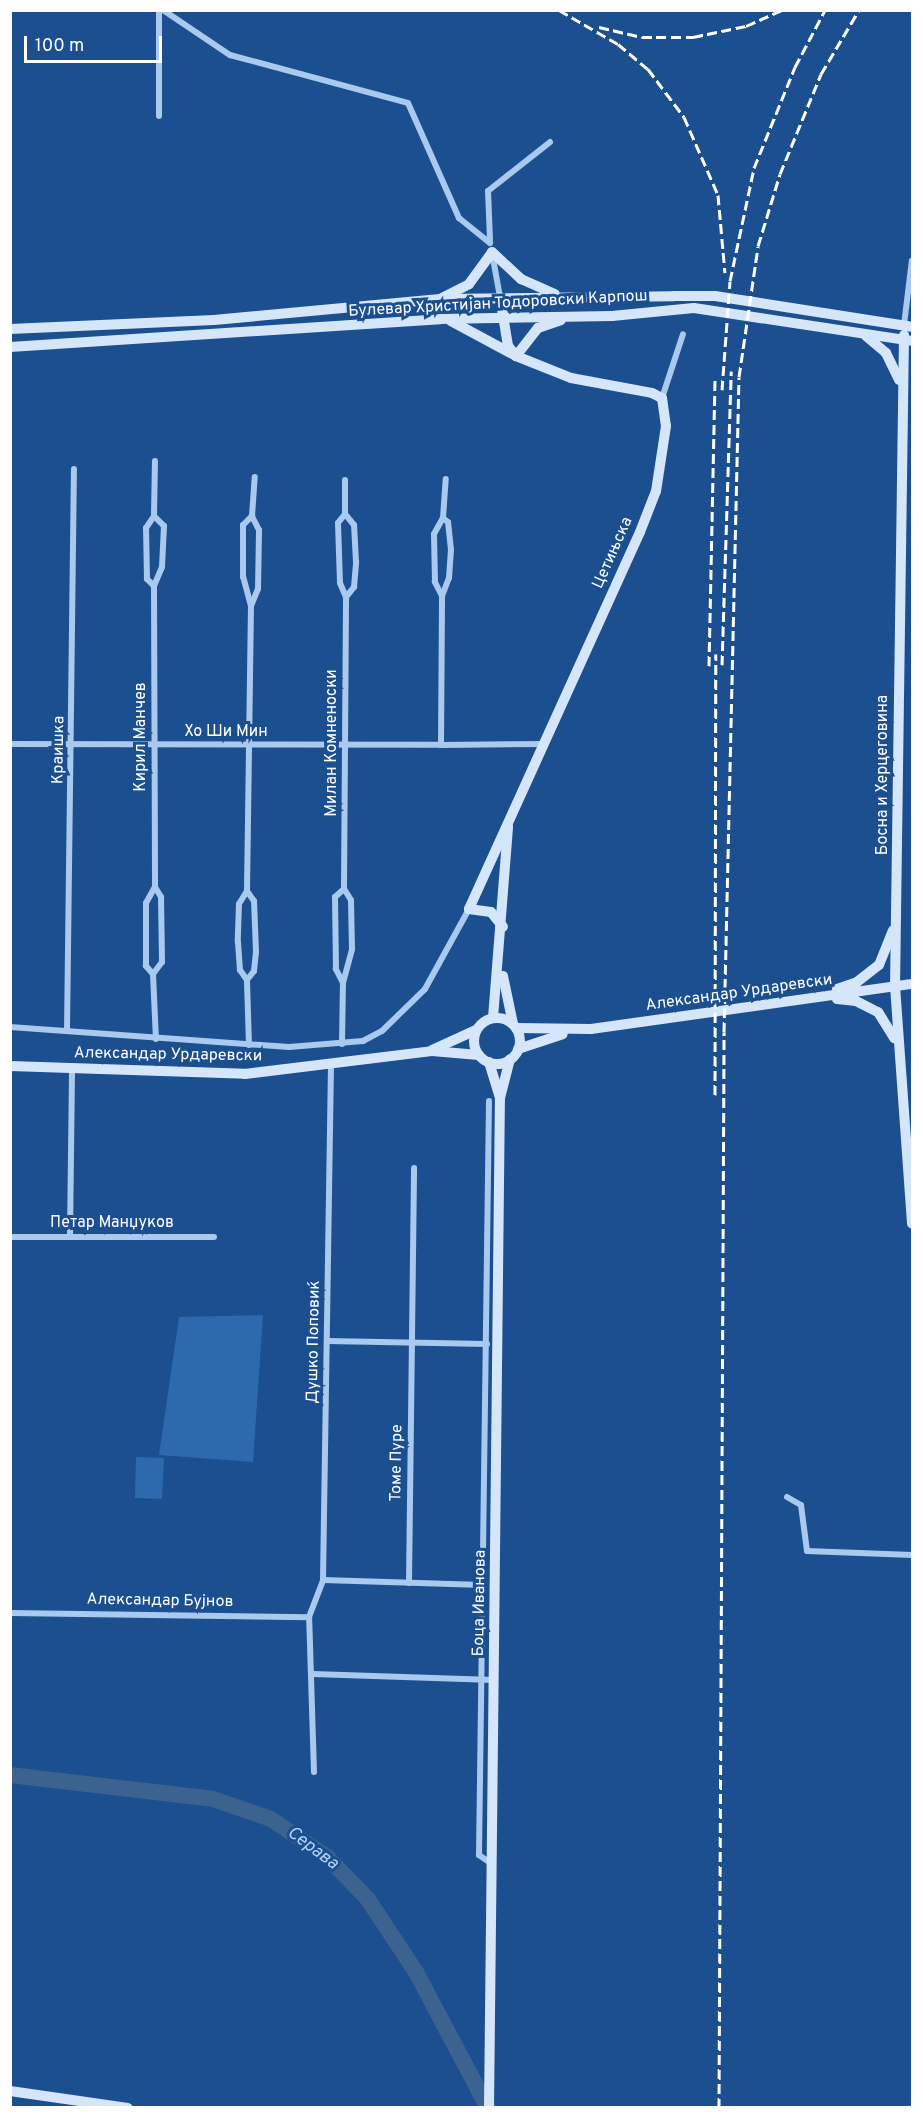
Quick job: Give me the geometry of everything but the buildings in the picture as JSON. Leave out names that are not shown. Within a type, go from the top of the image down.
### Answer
[{"type":"street","points":[[159,117],[161,10]]},
{"type":"street","points":[[161,10],[230,55],[408,104],[459,219],[491,247],[521,279],[567,298]]},
{"type":"street","points":[[516,356],[508,346],[491,247],[488,191],[550,142]]},
{"type":"street","points":[[440,299],[469,284],[491,247]]},
{"type":"street","points":[[908,326],[912,260]]},
{"type":"street","name":"Булевар Христијан Тодоровски Карпош","points":[[10,329],[214,320],[440,299],[715,296],[908,326]]},
{"type":"street","name":"Булевар Христијан Тодоровски Карпош","points":[[10,347],[440,319],[503,316],[570,317],[694,308],[908,341]]},
{"type":"street","points":[[516,356],[538,328],[570,317]]},
{"type":"street","points":[[440,319],[461,324],[516,356],[571,378],[662,398],[683,334]]},
{"type":"street","name":"Босна и Херцеговина","points":[[908,326],[902,394],[898,916],[895,987],[897,1049],[912,1223]]},
{"type":"street","points":[[857,333],[886,353],[902,394]]},
{"type":"street","name":"Цетињска","points":[[469,909],[656,491],[666,426],[662,398]]},
{"type":"street","points":[[154,516],[155,461]]},
{"type":"street","name":"Краишка","points":[[67,1030],[73,745],[74,469]]},
{"type":"street","points":[[251,606],[258,589],[259,530],[252,516],[255,477]]},
{"type":"street","points":[[442,596],[435,582],[434,534],[443,518],[446,479]]},
{"type":"street","name":"Милан Комненоски","points":[[342,1044],[343,983],[352,949],[351,900],[344,889],[346,597],[340,583],[338,524],[345,514],[345,480]]},
{"type":"street","name":"Милан Комненоски","points":[[345,514],[354,525],[356,562],[354,587],[346,597]]},
{"type":"street","name":"Кирил Манчев","points":[[154,586],[147,579],[146,528],[154,516],[164,526],[162,567],[154,586],[154,887],[146,914],[146,966],[153,974],[156,1039]]},
{"type":"street","points":[[249,1045],[247,980],[240,970],[238,942],[239,904],[247,891],[250,746],[251,606],[243,577],[243,525],[252,516]]},
{"type":"street","points":[[441,746],[442,596],[449,578],[451,550],[448,522],[443,518]]},
{"type":"street","name":"Хо Ши Мин","points":[[10,744],[441,746],[542,744]]},
{"type":"street","points":[[501,961],[518,1049],[510,1059],[489,1062],[479,1055],[476,1030],[493,1018],[501,961],[508,821]]},
{"type":"street","name":"Кирил Манчев","points":[[153,974],[162,962],[160,897],[154,887]]},
{"type":"street","name":"Милан Комненоски","points":[[343,983],[336,969],[335,897],[344,889]]},
{"type":"street","points":[[247,891],[254,901],[256,920],[254,971],[247,980]]},
{"type":"street","points":[[10,1027],[249,1045],[342,1044],[372,1036],[404,1012],[442,962],[469,909],[491,912],[503,927]]},
{"type":"street","points":[[804,998],[868,976],[886,953],[898,916]]},
{"type":"street","name":"Александар Урдаревски","points":[[518,1049],[569,1031],[912,984]]},
{"type":"street","points":[[804,998],[845,999],[866,1005],[886,1023],[897,1049]]},
{"type":"street","points":[[493,1018],[514,1026]]},
{"type":"street","name":"Александар Урдаревски","points":[[514,1026],[569,1031]]},
{"type":"street","name":"Александар Урдаревски","points":[[432,1051],[476,1030]]},
{"type":"street","name":"Александар Урдаревски","points":[[10,1066],[245,1074],[432,1051],[479,1055]]},
{"type":"street","name":"Боца Иванова","points":[[495,1100],[510,1059]]},
{"type":"street","name":"Боца Иванова","points":[[489,1062],[495,1100],[491,1421],[494,1680],[489,1862],[489,2108]]},
{"type":"street","name":"Душко Поповиќ","points":[[309,1617],[323,1580],[331,1065]]},
{"type":"street","points":[[70,1236],[72,1068]]},
{"type":"street","points":[[489,1862],[479,1855],[483,1585],[491,1421],[487,1344],[495,1100]]},
{"type":"street","name":"Томе Пуре","points":[[409,1583],[414,1168]]},
{"type":"street","name":"Петар Манџуков","points":[[10,1237],[214,1237]]},
{"type":"street","points":[[327,1341],[487,1344]]},
{"type":"street","points":[[787,1497],[801,1505],[807,1551],[912,1555]]},
{"type":"street","points":[[323,1580],[483,1585]]},
{"type":"street","name":"Александар Бујнов","points":[[10,1612],[309,1617]]},
{"type":"street","points":[[309,1617],[313,1674],[314,1772]]},
{"type":"street","points":[[313,1674],[494,1680]]},
{"type":"street","points":[[10,2091],[128,2108]]},
{"type":"shaded area","points":[[263,1315],[253,1462],[159,1455],[179,1317]]},
{"type":"shaded area","points":[[136,1457],[164,1458],[162,1499],[135,1498]]},
{"type":"waterway","name":"Серава","points":[[10,1775],[213,1799],[271,1819],[327,1857],[367,1898],[416,1972],[488,2108]]},
{"type":"railway","points":[[559,10],[618,44],[648,69],[684,117],[718,195],[725,273]]},
{"type":"railway","points":[[599,27],[642,37],[693,37],[746,26],[782,10]]},
{"type":"railway","points":[[722,390],[730,281],[754,168],[795,67],[825,10]]},
{"type":"railway","points":[[719,2108],[724,1032],[739,377],[758,246],[780,174],[821,74],[859,10]]},
{"type":"railway","points":[[722,665],[731,371]]},
{"type":"railway","points":[[709,666],[715,378]]},
{"type":"railway","points":[[715,1095],[716,654]]}]
